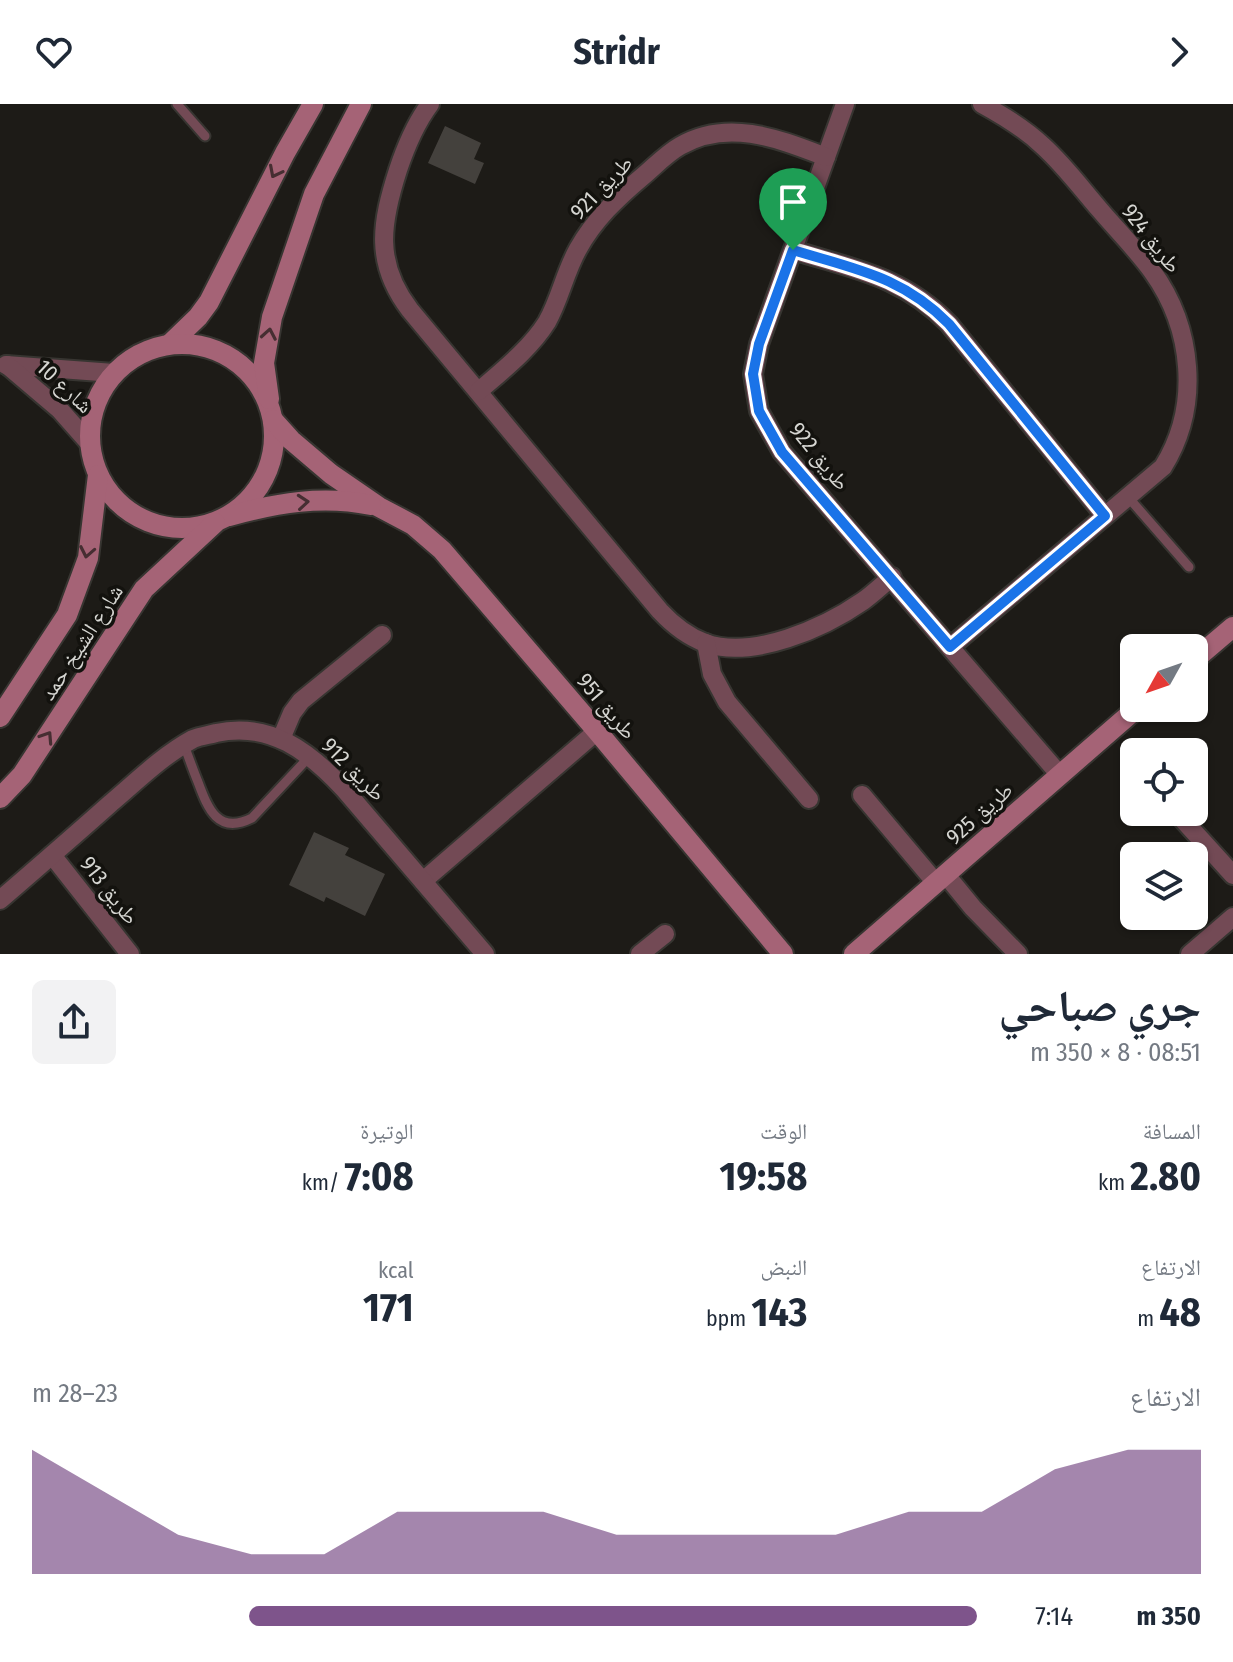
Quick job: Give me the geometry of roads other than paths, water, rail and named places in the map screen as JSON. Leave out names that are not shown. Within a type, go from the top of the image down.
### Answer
[{"type":"street","points":[[170,344],[209,302],[313,104]]},
{"type":"street","points":[[272,416],[260,387],[243,367],[221,353],[196,345],[170,344],[139,354],[114,373],[99,394],[91,418],[92,460],[113,498],[135,516],[160,526],[188,528],[222,519],[262,483],[273,453],[272,416],[264,363],[272,317],[314,194],[361,104]]},
{"type":"street","points":[[430,104],[414,128],[388,202],[383,230],[385,259],[395,286],[402,299],[660,611],[681,630],[706,643],[746,648],[796,635],[830,620],[852,608],[892,577]]},
{"type":"street","name":"طريق 922","points":[[845,104],[759,344],[753,374],[759,411],[782,452],[1059,774]]},
{"type":"street","name":"طريق 924","points":[[950,647],[1163,467],[1179,437],[1188,386],[1178,326],[1152,271],[1059,162],[1023,129],[982,104]]},
{"type":"street","name":"طريق 921","points":[[479,391],[518,356],[546,323],[576,252],[594,224],[619,196],[677,148],[716,132],[738,132],[776,138],[826,157]]},
{"type":"street","points":[[793,250],[887,279],[936,310],[1105,516]]},
{"type":"street","name":"شارع 10","points":[[3,364],[114,373]]},
{"type":"street","name":"شارع 10","points":[[3,364],[60,410],[90,444]]},
{"type":"street","name":"طريق 951","points":[[272,416],[311,458],[331,474],[379,507],[413,525],[442,550],[783,954]]},
{"type":"street","name":"شارع الشيخ حمد","points":[[0,717],[67,615],[88,558],[98,475]]},
{"type":"street","name":"طريق 951","points":[[222,519],[287,503],[317,500],[347,500],[379,507]]},
{"type":"street","name":"شارع الشيخ حمد","points":[[0,798],[22,775],[144,589],[222,519]]},
{"type":"street","points":[[1208,648],[1233,627]]},
{"type":"street","points":[[281,739],[301,701],[382,635]]},
{"type":"street","points":[[706,643],[712,674],[727,702],[809,799]]},
{"type":"street","name":"طريق 925","points":[[854,954],[1120,722]]},
{"type":"street","name":"طريق 912","points":[[0,900],[158,762],[195,738],[231,730],[281,739],[297,746],[322,765],[485,954]]},
{"type":"street","points":[[423,881],[597,731]]},
{"type":"street","points":[[862,795],[941,879],[1018,954]]},
{"type":"street","points":[[1189,826],[1233,875]]},
{"type":"street","name":"طريق 913","points":[[52,855],[130,954]]},
{"type":"street","points":[[1202,950],[1233,917]]},
{"type":"street","points":[[640,954],[665,934]]},
{"type":"lane","points":[[177,104],[205,136]]},
{"type":"lane","points":[[1128,497],[1189,567]]},
{"type":"lane","points":[[184,745],[212,813],[231,824],[252,818],[310,756]]}]
